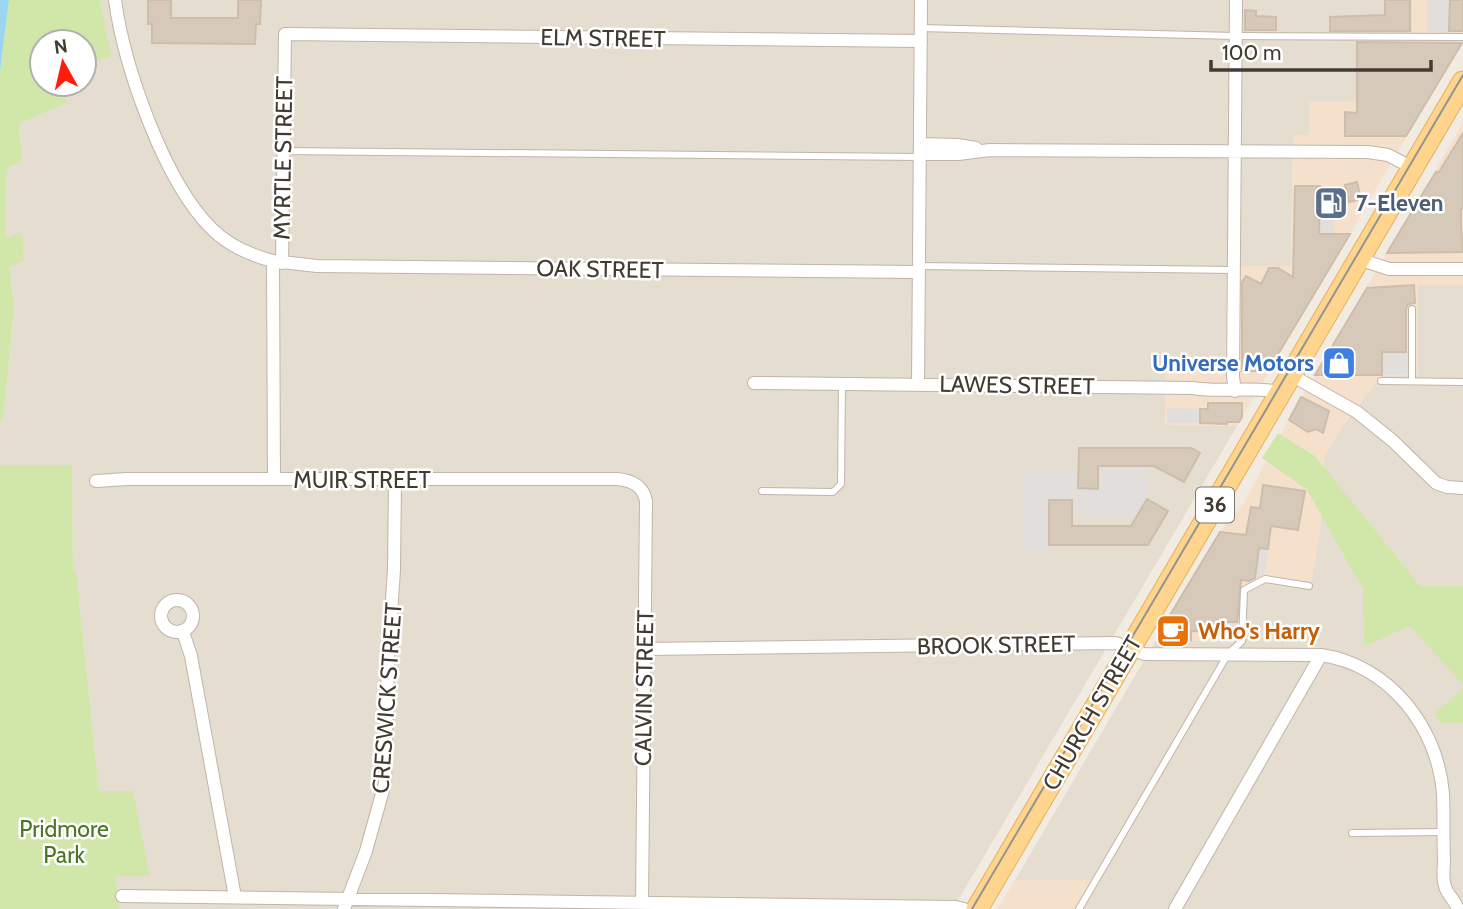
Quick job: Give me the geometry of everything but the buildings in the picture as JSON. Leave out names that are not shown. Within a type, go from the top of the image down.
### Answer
[{"type":"main road","name":"CHURCH STREET","points":[[976,909],[1463,82]]},
{"type":"street","name":"OAK STREET","points":[[115,0],[125,53],[136,86],[183,191],[213,230],[248,254],[278,262],[317,266],[919,269]]},
{"type":"street","points":[[918,384],[921,0]]},
{"type":"street","points":[[1235,391],[1236,0]]},
{"type":"street","name":"MYRTLE STREET","points":[[274,479],[285,34]]},
{"type":"street","name":"ELM STREET","points":[[285,34],[921,35]]},
{"type":"street","points":[[920,152],[958,154],[990,150],[1380,153],[1394,157],[1413,168]]},
{"type":"street","points":[[1359,259],[1389,269],[1463,269]]},
{"type":"street","name":"LAWES STREET","points":[[754,383],[1192,388],[1235,391],[1263,390],[1286,384]]},
{"type":"street","points":[[1286,384],[1357,412],[1393,441],[1436,482],[1447,487],[1463,488]]},
{"type":"street","name":"CRESWICK STREET","points":[[346,904],[366,851],[384,783],[394,570],[395,480]]},
{"type":"street","name":"MUIR STREET","points":[[96,481],[628,481]]},
{"type":"street","name":"CALVIN STREET","points":[[628,481],[642,490],[646,501],[642,903]]},
{"type":"street","points":[[183,632],[194,669],[235,897]]},
{"type":"street","name":"BROOK STREET","points":[[645,649],[1116,643],[1144,653],[1321,655],[1353,665],[1382,680],[1406,703],[1427,732],[1438,764],[1443,795],[1444,884],[1458,909]]},
{"type":"street","points":[[1175,909],[1321,655]]},
{"type":"street","points":[[122,896],[235,897],[346,904],[642,903],[964,909]]},
{"type":"lane","points":[[921,35],[1463,37]]},
{"type":"lane","points":[[284,151],[920,152]]},
{"type":"lane","points":[[919,269],[1234,270]]},
{"type":"lane","points":[[1412,309],[1412,381]]},
{"type":"lane","points":[[1381,381],[1463,382]]},
{"type":"lane","points":[[762,491],[834,492],[841,484],[842,383]]},
{"type":"lane","points":[[1079,909],[1228,654],[1242,641],[1244,590],[1265,579],[1309,586]]},
{"type":"lane","points":[[1352,832],[1443,832]]},
{"type":"shaded area","points":[[100,0],[1412,0],[1413,40],[1357,102],[1309,135],[1293,136],[1291,266],[1227,266],[1225,371],[1165,425],[1237,426],[953,909],[119,909],[116,876],[150,875],[99,791],[76,572],[73,571],[72,465],[0,465],[0,424],[4,413],[14,306],[5,239],[7,167],[22,161],[19,124],[67,103],[66,98],[98,98],[98,61],[110,56]]},
{"type":"shaded area","points":[[1412,0],[1463,0],[1463,41],[1237,426],[1165,425],[1165,370],[1225,371],[1227,266],[1291,266],[1293,135],[1309,135],[1309,101],[1357,101],[1357,38],[1413,40]]},
{"type":"shaded area","points":[[1427,0],[1450,0],[1449,33],[1427,32]]},
{"type":"shaded area","points":[[1463,123],[1463,285],[1418,285],[1418,375],[1381,376],[1343,425],[1324,457],[1320,535],[1310,590],[1264,584],[1247,592],[1246,641],[1156,640],[1228,519],[1243,505],[1284,428]]},
{"type":"shaded area","points":[[1320,186],[1335,186],[1334,234],[1319,234]]},
{"type":"shaded area","points":[[1418,285],[1463,285],[1463,909],[1075,909],[1092,880],[1015,880],[1156,640],[1246,641],[1247,593],[1264,584],[1320,535],[1324,457],[1343,425],[1381,376],[1418,375]]},
{"type":"shaded area","points":[[1382,352],[1409,352],[1409,370],[1406,375],[1382,375]]},
{"type":"shaded area","points":[[1167,408],[1200,409],[1200,423],[1167,423]]},
{"type":"shaded area","points":[[1098,466],[1147,466],[1147,499],[1137,516],[1072,515],[1072,500],[1049,500],[1048,553],[1022,553],[1024,470],[1078,471],[1078,488],[1097,489]]},
{"type":"shaded area","points":[[1259,548],[1268,549],[1265,572],[1255,580]]},
{"type":"shaded area","points":[[1220,622],[1239,623],[1239,641],[1229,640],[1229,633],[1220,632]]},
{"type":"shaded area","points":[[1015,880],[1092,880],[1075,909],[997,909]]},
{"type":"green space","points":[[9,0],[100,0],[111,56],[98,61],[98,28],[28,28],[28,98],[66,98],[67,103],[19,124],[22,161],[7,168],[5,238],[22,232],[24,260],[9,267],[14,306],[4,413],[0,424],[0,72]]},
{"type":"green space","points":[[1278,433],[1315,456],[1420,586],[1463,586],[1463,685],[1410,626],[1364,646],[1363,589],[1307,490],[1262,458]]},
{"type":"green space","name":"Pridmore Park","points":[[0,465],[72,465],[73,571],[76,571],[99,791],[133,791],[150,876],[116,876],[119,909],[0,909]]},
{"type":"green space","points":[[1463,688],[1463,723],[1441,723],[1435,713]]},
{"type":"water","points":[[0,0],[9,0],[0,72]]},
{"type":"tram line","points":[[972,909],[1463,75]]},
{"type":"place","name":"7-Eleven","points":[[1331,203]]},
{"type":"place","name":"Universe Motors","points":[[1339,363]]},
{"type":"place","name":"Who's Harry","points":[[1173,631]]}]
